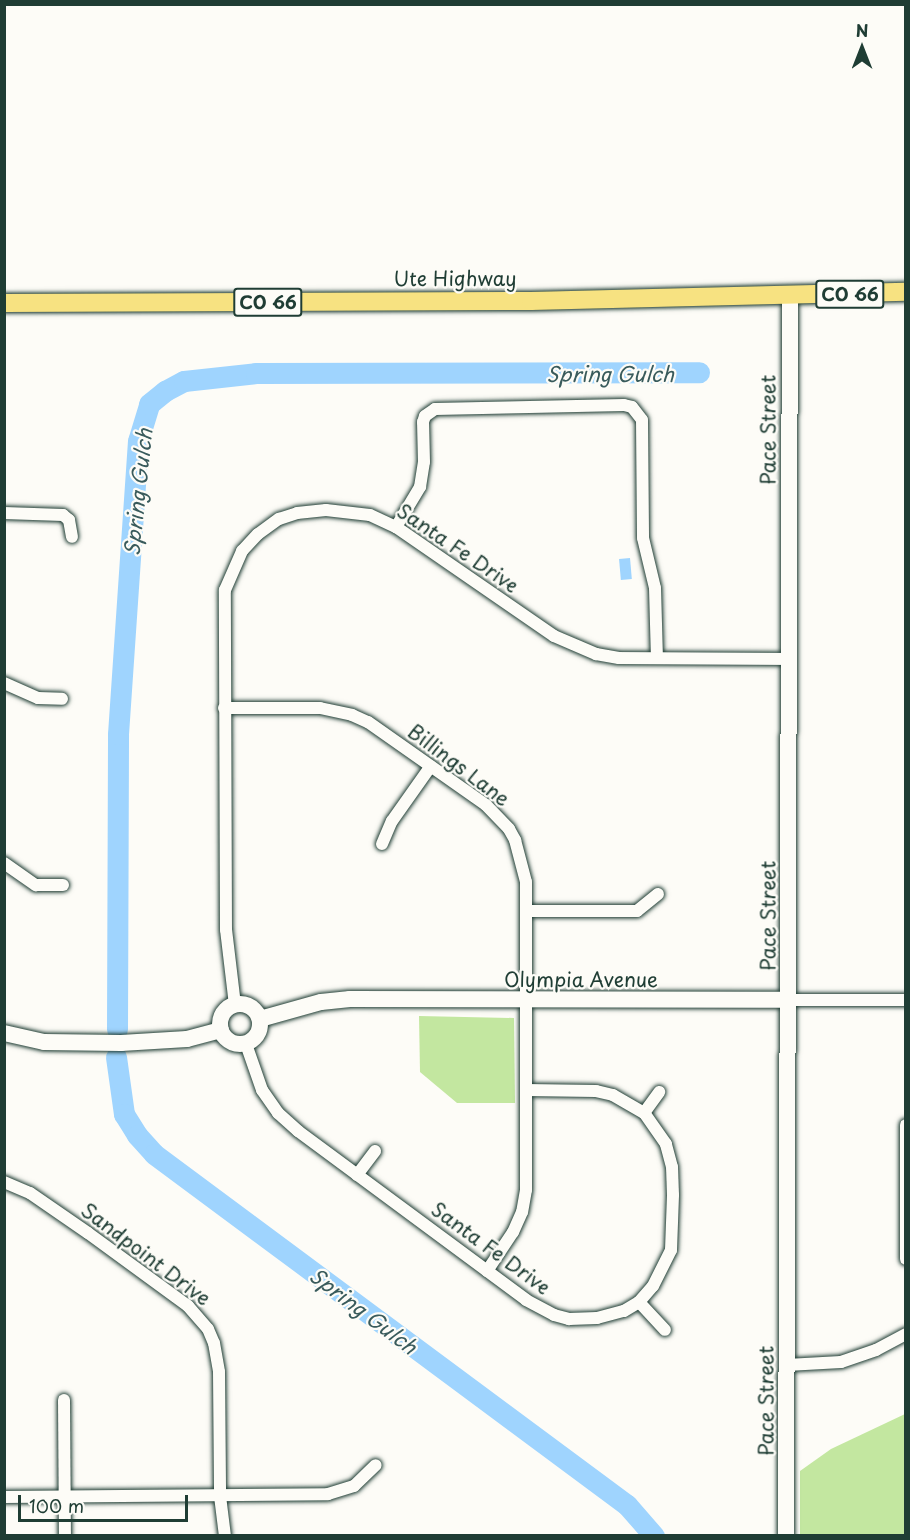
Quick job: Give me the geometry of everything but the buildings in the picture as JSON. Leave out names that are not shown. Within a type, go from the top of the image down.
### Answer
[{"type":"main road","name":"Ute Highway","points":[[4,303],[531,301],[906,292]]},
{"type":"main road","name":"Pace Street","points":[[786,1536],[790,296]]},
{"type":"main road","name":"Olympia Avenue","points":[[260,1020],[336,1000],[789,1000]]},
{"type":"main road","points":[[235,1005],[252,1009],[260,1020],[259,1032],[246,1044],[228,1041],[221,1030],[223,1013],[235,1005]]},
{"type":"main road","points":[[4,1033],[44,1042],[121,1043],[187,1039],[221,1030]]},
{"type":"street","points":[[396,527],[420,487],[424,462],[423,422],[425,416],[435,409],[601,405],[632,407],[642,420],[643,538],[655,588],[657,658]]},
{"type":"street","name":"Santa Fe Drive","points":[[235,1005],[226,930],[225,590],[242,551],[258,534],[279,519],[297,513],[326,510],[370,515],[396,527],[554,636],[570,645],[596,654],[619,658],[789,659]]},
{"type":"street","points":[[4,513],[63,515],[69,520],[72,537]]},
{"type":"street","points":[[4,683],[38,698],[62,699]]},
{"type":"street","name":"Billings Lane","points":[[224,708],[320,708],[352,715],[368,722],[486,805],[509,829],[523,861],[526,910],[526,1190],[522,1212],[513,1233],[487,1271]]},
{"type":"street","points":[[382,844],[392,821],[431,766]]},
{"type":"street","points":[[4,863],[36,885],[63,885]]},
{"type":"street","points":[[526,910],[637,911],[658,894]]},
{"type":"street","name":"Olympia Avenue","points":[[789,1000],[906,1000]]},
{"type":"street","name":"Santa Fe Drive","points":[[246,1044],[262,1090],[278,1113],[357,1175],[539,1308],[568,1319],[585,1320],[608,1316],[639,1302]]},
{"type":"street","points":[[526,1090],[604,1092],[630,1103],[644,1113],[661,1134],[669,1156],[674,1210],[671,1250],[665,1265],[639,1302],[665,1330]]},
{"type":"street","points":[[644,1113],[659,1092]]},
{"type":"street","points":[[906,1125],[906,1259]]},
{"type":"street","points":[[357,1175],[375,1151]]},
{"type":"street","name":"Sandpoint Drive","points":[[4,1182],[30,1193],[88,1233],[188,1306],[208,1329],[214,1342],[219,1372],[220,1496],[225,1536]]},
{"type":"street","points":[[787,1365],[842,1362],[876,1350],[906,1334]]},
{"type":"street","points":[[64,1400],[65,1536]]},
{"type":"street","points":[[4,1497],[338,1493],[354,1486],[376,1465]]},
{"type":"green space","points":[[419,1016],[514,1018],[515,1103],[457,1103],[420,1072]]},
{"type":"green space","points":[[905,1414],[905,1535],[800,1535],[800,1471],[831,1449]]},
{"type":"water","points":[[630,558],[632,579],[621,580],[619,559]]},
{"type":"waterway","name":"Spring Gulch","points":[[117,1029],[118,734],[138,441],[149,404],[165,391],[184,381],[256,373],[699,372]]},
{"type":"waterway","name":"Spring Gulch","points":[[116,1057],[124,1114],[137,1135],[154,1154],[627,1505],[654,1536]]}]
